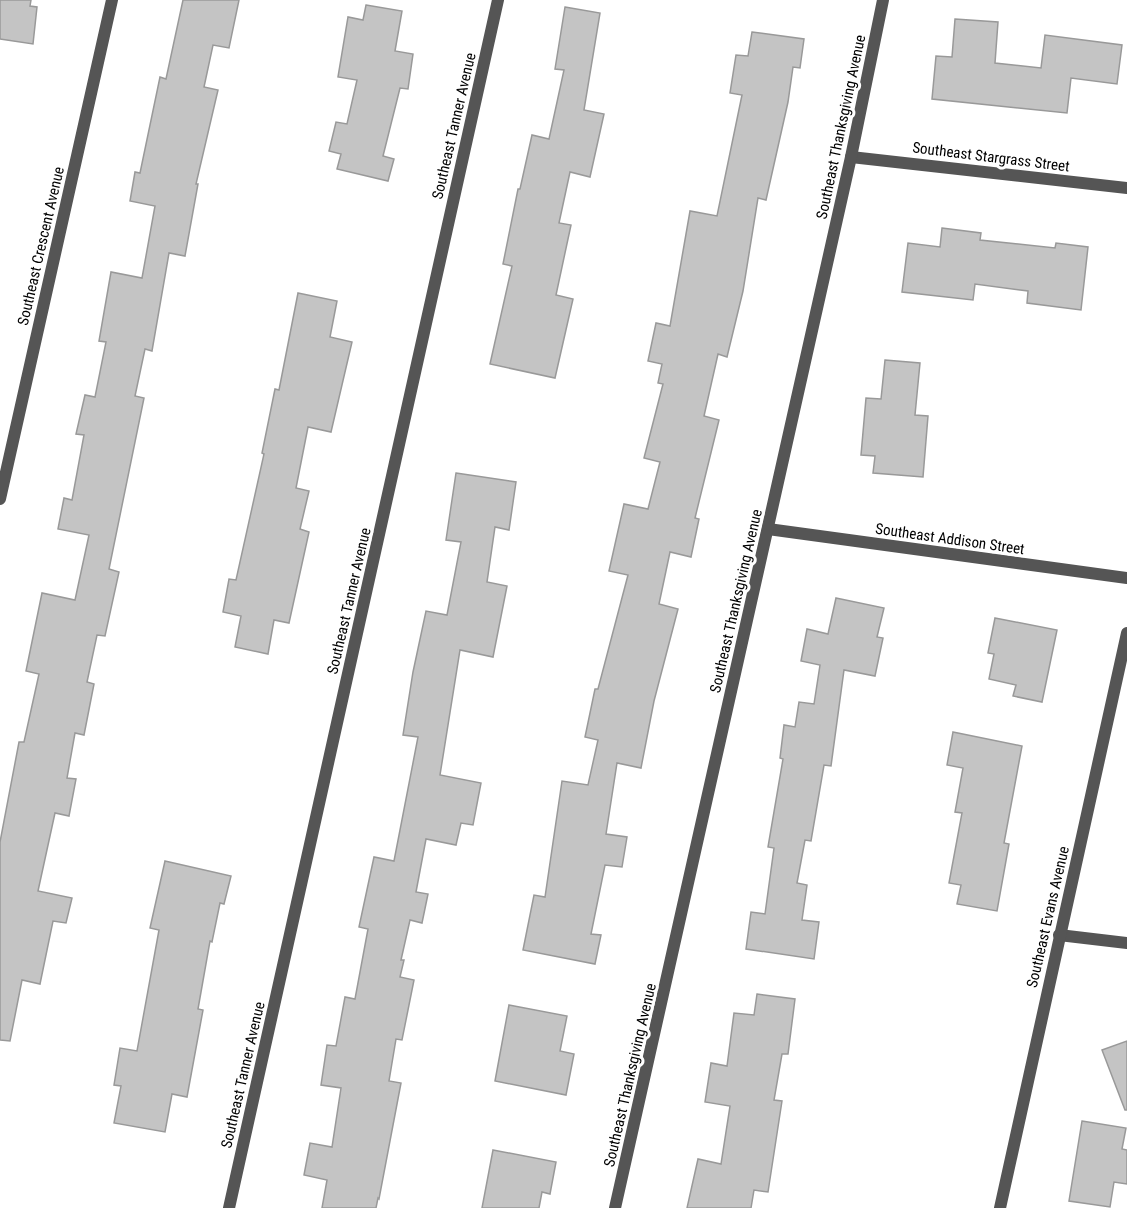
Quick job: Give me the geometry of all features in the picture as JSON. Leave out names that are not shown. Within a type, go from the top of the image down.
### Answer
[{"type":"street","name":"Southeast Crescent Avenue","points":[[0,499],[112,0]]},
{"type":"street","name":"Southeast Tanner Avenue","points":[[229,1208],[498,0]]},
{"type":"street","name":"Southeast Thanksgiving Avenue","points":[[615,1208],[851,157],[883,0]]},
{"type":"street","name":"Southeast Stargrass Street","points":[[851,157],[1127,188]]},
{"type":"street","name":"Southeast Addison Street","points":[[768,529],[1127,578]]},
{"type":"street","name":"Southeast Evans Avenue","points":[[1000,1208],[1127,633]]},
{"type":"street","points":[[1059,935],[1127,943]]},
{"type":"building","points":[[0,0],[31,0],[30,6],[37,7],[33,44],[0,39]]},
{"type":"building","points":[[183,0],[239,0],[229,48],[213,45],[204,87],[218,90],[196,184],[198,184],[185,256],[169,253],[152,351],[145,349],[135,396],[144,398],[109,569],[119,572],[105,636],[97,635],[87,682],[94,684],[84,735],[75,733],[67,778],[76,779],[69,816],[55,813],[38,891],[72,898],[66,923],[53,921],[40,984],[22,980],[10,1041],[0,1040],[0,842],[19,742],[24,742],[39,674],[26,671],[42,593],[75,600],[89,535],[58,529],[64,498],[72,500],[84,435],[76,434],[85,395],[95,397],[106,342],[99,341],[111,272],[142,278],[155,206],[130,201],[135,172],[140,173],[160,77],[166,79]]},
{"type":"building","points":[[366,5],[402,11],[395,51],[413,54],[408,89],[400,88],[383,156],[394,159],[388,181],[337,169],[341,154],[329,151],[336,122],[347,124],[357,80],[338,77],[348,17],[363,20]]},
{"type":"building","points":[[565,7],[600,13],[584,110],[604,114],[590,177],[570,172],[559,223],[571,225],[556,295],[573,299],[555,378],[490,364],[512,266],[503,264],[518,189],[520,189],[532,135],[549,139],[564,70],[555,69]]},
{"type":"building","points":[[955,19],[998,22],[995,63],[1041,68],[1045,35],[1122,45],[1117,84],[1071,78],[1067,113],[932,99],[936,56],[952,57]]},
{"type":"building","points":[[752,32],[804,39],[800,68],[793,67],[788,102],[766,200],[758,198],[743,291],[727,357],[718,354],[704,416],[719,420],[695,518],[699,519],[691,557],[670,552],[659,604],[678,609],[654,701],[641,768],[617,763],[606,834],[627,837],[622,867],[605,865],[591,934],[601,935],[595,964],[523,950],[534,895],[545,897],[562,781],[588,785],[598,740],[585,737],[595,689],[598,689],[628,575],[609,571],[624,504],[648,509],[660,462],[644,458],[663,384],[658,383],[662,364],[648,361],[656,323],[670,326],[690,211],[717,216],[742,95],[730,93],[736,55],[748,56]]},
{"type":"building","points":[[942,228],[981,233],[980,240],[1055,248],[1056,243],[1088,247],[1081,310],[1027,303],[1028,291],[975,284],[973,300],[902,292],[908,243],[940,247]]},
{"type":"building","points":[[298,293],[337,301],[330,337],[352,342],[331,432],[308,427],[296,488],[309,491],[300,529],[309,532],[289,623],[274,620],[268,654],[235,647],[241,616],[223,612],[229,579],[236,580],[264,454],[262,453],[275,389],[279,390]]},
{"type":"building","points":[[885,360],[920,363],[915,415],[928,416],[923,477],[873,473],[875,456],[861,455],[866,398],[881,399]]},
{"type":"building","points":[[456,473],[516,482],[509,530],[495,527],[487,582],[507,586],[493,657],[460,650],[440,775],[481,783],[473,825],[461,823],[456,845],[426,839],[416,892],[428,894],[422,923],[410,920],[401,960],[404,960],[400,977],[414,980],[402,1040],[396,1039],[389,1081],[401,1083],[376,1208],[322,1208],[327,1180],[304,1175],[310,1143],[332,1147],[341,1088],[321,1085],[327,1045],[336,1046],[345,997],[355,999],[368,929],[359,927],[374,857],[394,861],[418,737],[403,735],[413,672],[426,611],[447,615],[461,542],[446,540]]},
{"type":"building","points":[[836,598],[884,608],[877,637],[883,638],[875,676],[844,670],[831,766],[824,765],[811,841],[805,840],[797,883],[807,885],[802,920],[819,922],[814,959],[746,949],[751,912],[765,914],[774,848],[768,847],[783,759],[780,758],[784,725],[795,727],[799,702],[814,704],[820,665],[801,661],[807,629],[828,634]]},
{"type":"building","points":[[995,618],[1057,630],[1042,702],[1013,696],[1016,685],[989,679],[994,654],[988,653]]},
{"type":"building","points":[[953,732],[1022,746],[1004,843],[1009,844],[997,911],[957,904],[961,885],[949,883],[962,813],[955,812],[963,768],[947,765]]},
{"type":"building","points":[[165,861],[231,876],[224,904],[220,903],[212,942],[210,941],[198,1009],[203,1010],[187,1097],[172,1094],[165,1132],[114,1123],[121,1086],[114,1085],[120,1048],[137,1051],[159,930],[150,928]]},
{"type":"building","points":[[757,994],[795,999],[788,1054],[782,1054],[774,1100],[782,1101],[768,1192],[754,1190],[751,1208],[687,1208],[698,1159],[721,1164],[730,1106],[705,1102],[711,1063],[727,1066],[734,1013],[754,1015]]},
{"type":"building","points":[[509,1005],[567,1016],[560,1051],[574,1054],[566,1095],[495,1081]]},
{"type":"building","points":[[1127,1041],[1127,1110],[1125,1110],[1102,1050]]},
{"type":"building","points":[[1082,1121],[1126,1128],[1122,1149],[1127,1150],[1127,1184],[1114,1182],[1110,1207],[1069,1201]]},
{"type":"building","points":[[493,1150],[556,1162],[550,1194],[542,1192],[539,1208],[482,1208]]}]
